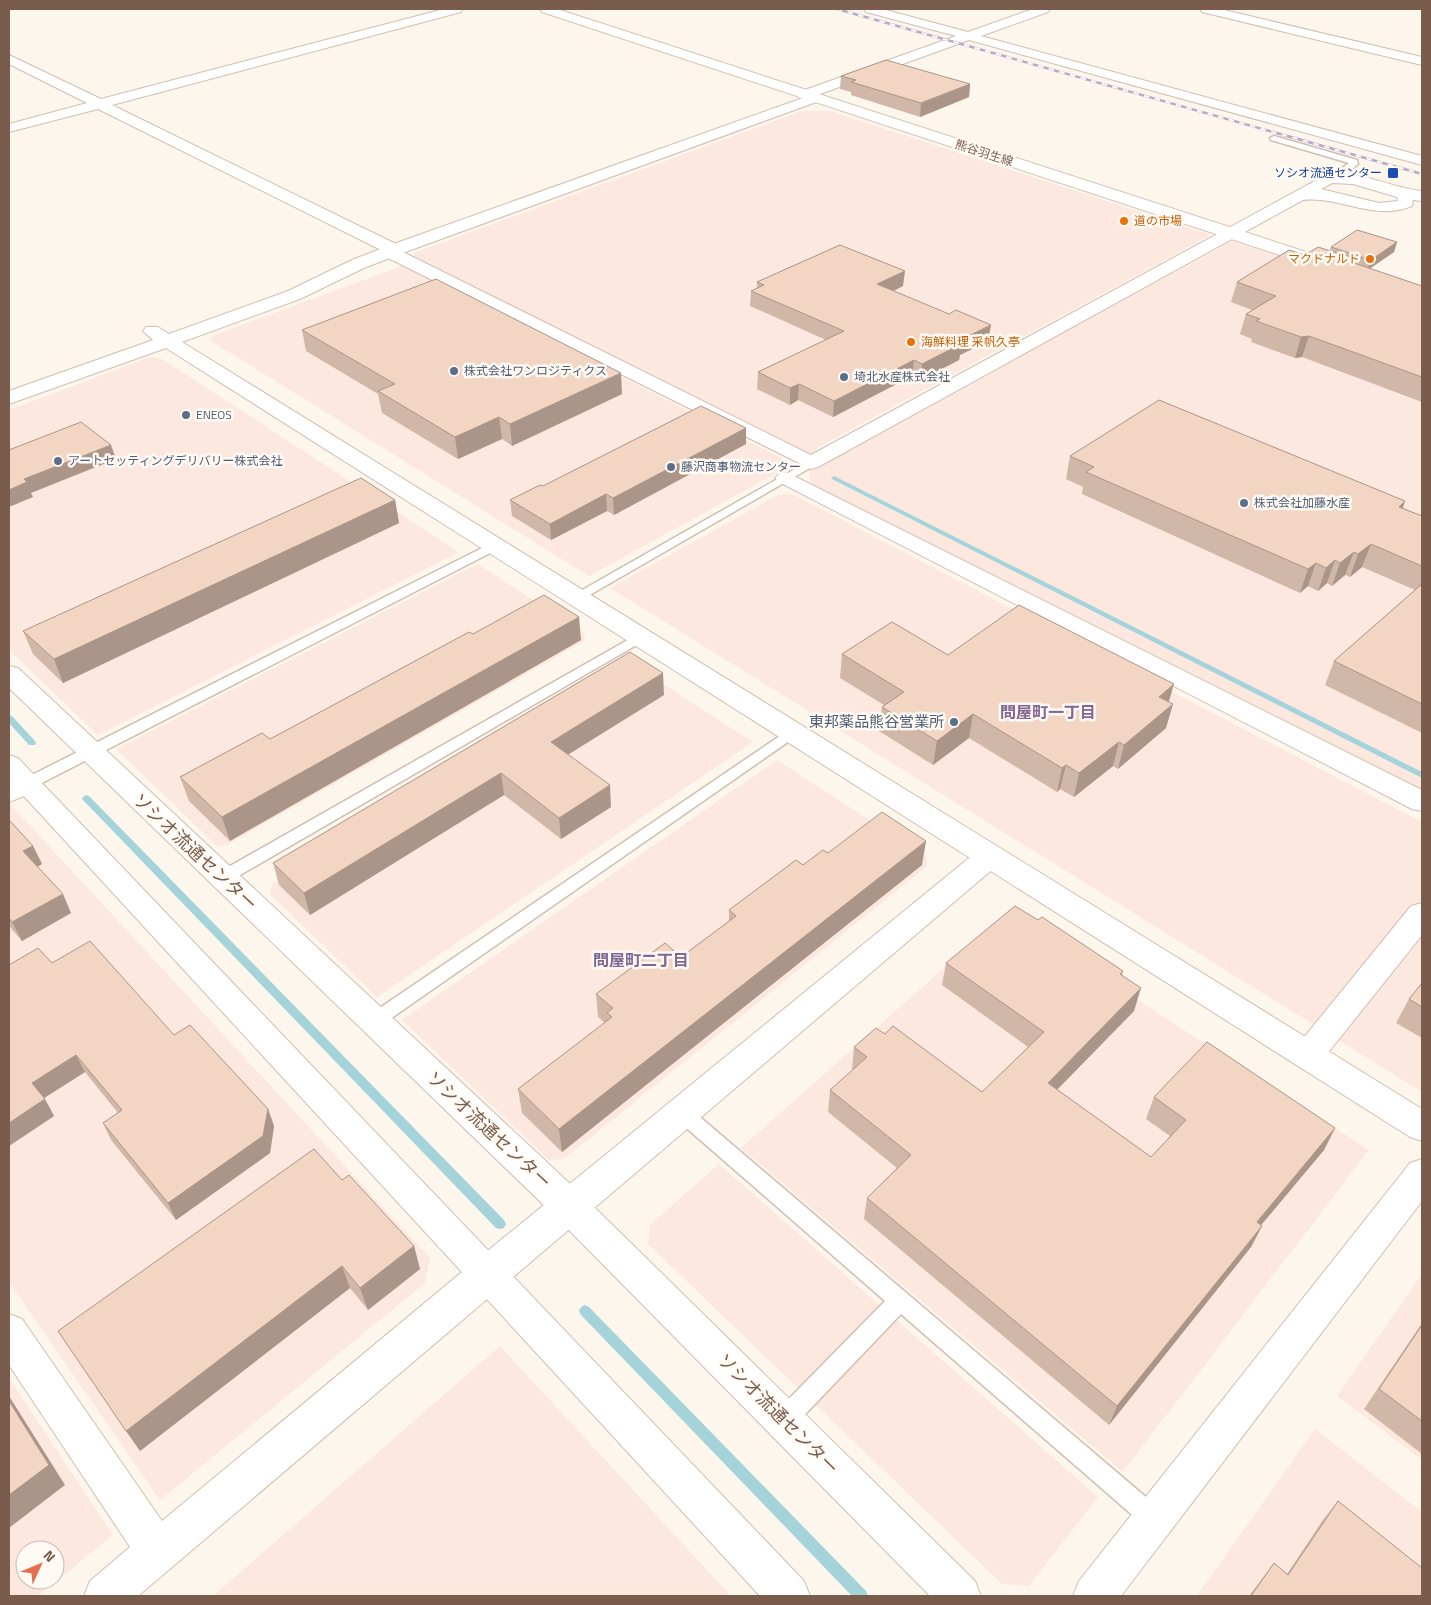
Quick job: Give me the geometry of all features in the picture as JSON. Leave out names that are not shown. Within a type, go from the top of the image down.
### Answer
[{"type":"street","points":[[9,128],[457,9]]},
{"type":"street","name":"熊谷羽生線","points":[[546,9],[809,97],[1337,268]]},
{"type":"street","points":[[870,9],[1422,161]]},
{"type":"street","points":[[9,384],[294,295],[358,264],[392,251],[1044,9]]},
{"type":"street","points":[[1206,9],[1422,61]]},
{"type":"street","points":[[9,59],[811,463],[1329,179],[1341,177],[1357,179],[1395,190],[1405,196],[1422,196]]},
{"type":"street","points":[[1302,195],[1332,196],[1384,209],[1398,207],[1406,203],[1405,196]]},
{"type":"street","points":[[9,398],[160,336]]},
{"type":"street","points":[[160,336],[1422,1127]]},
{"type":"street","points":[[786,478],[1422,802]]},
{"type":"street","name":"ソシオ流通センター","points":[[9,674],[569,1206],[960,1596]]},
{"type":"street","points":[[15,780],[487,1274],[789,1596]]},
{"type":"street","points":[[105,1596],[487,1274],[990,856]]},
{"type":"street","points":[[1308,1055],[1422,914]]},
{"type":"street","points":[[1094,1596],[1422,1174]]},
{"type":"street","points":[[9,1332],[158,1552]]},
{"type":"lane","points":[[1274,138],[1354,162],[1354,164],[1345,169],[1345,172],[1357,179]]},
{"type":"lane","points":[[576,597],[811,463]]},
{"type":"lane","points":[[15,780],[89,752],[494,546]]},
{"type":"lane","points":[[222,878],[640,637]]},
{"type":"lane","points":[[374,1021],[792,732]]},
{"type":"lane","points":[[681,1112],[1154,1519]]},
{"type":"lane","points":[[784,1420],[900,1300]]},
{"type":"shaded area","points":[[802,111],[830,111],[1211,235],[807,455],[414,257],[414,253]]},
{"type":"shaded area","points":[[1233,241],[1422,305],[1422,797],[811,485],[809,471]]},
{"type":"shaded area","points":[[402,266],[787,461],[786,468],[589,576],[211,341],[212,336]]},
{"type":"shaded area","points":[[150,357],[162,359],[459,552],[98,735],[9,650],[9,410]]},
{"type":"shaded area","points":[[792,494],[1422,822],[1422,1092],[610,588],[778,495]]},
{"type":"shaded area","points":[[478,564],[585,634],[584,641],[227,845],[217,846],[116,749]]},
{"type":"shaded area","points":[[629,662],[753,742],[377,997],[270,894],[272,884],[626,671]]},
{"type":"shaded area","points":[[777,760],[927,857],[926,867],[564,1159],[549,1160],[402,1020]]},
{"type":"shaded area","points":[[10,804],[430,1258],[425,1283],[160,1500],[9,1282]]},
{"type":"shaded area","points":[[1013,919],[1369,1150],[1123,1472],[741,1148],[998,920]]},
{"type":"shaded area","points":[[719,1164],[1098,1497],[1029,1586],[1002,1584],[648,1244],[650,1225]]},
{"type":"shaded area","points":[[1422,1274],[1422,1460],[1337,1396]]},
{"type":"shaded area","points":[[500,1346],[731,1596],[213,1596]]},
{"type":"shaded area","points":[[9,1378],[113,1535],[65,1574],[65,1540],[15,1540],[15,1590],[45,1590],[38,1596],[9,1596]]},
{"type":"shaded area","points":[[1315,1429],[1422,1512],[1422,1596],[1197,1596]]},
{"type":"building","points":[[886,60],[970,84],[921,103],[851,82],[856,80],[841,76]]},
{"type":"building","points":[[1357,230],[1397,242],[1371,260],[1331,247]]},
{"type":"building","points":[[840,245],[905,271],[877,284],[949,314],[956,310],[991,325],[956,342],[961,344],[922,364],[914,360],[834,401],[799,384],[790,388],[758,372],[844,331],[751,291],[764,285],[757,282]]},
{"type":"building","points":[[1318,247],[1359,260],[1354,263],[1422,286],[1422,377],[1309,336],[1301,337],[1256,321],[1260,319],[1246,314],[1276,296],[1237,282],[1289,250],[1305,255]]},
{"type":"building","points":[[436,279],[621,373],[510,424],[499,417],[455,437],[378,391],[395,384],[302,330]]},
{"type":"building","points":[[1159,400],[1405,501],[1399,507],[1422,516],[1422,566],[1371,544],[1358,554],[1354,552],[1340,563],[1335,560],[1326,568],[1316,563],[1308,569],[1086,472],[1094,467],[1070,456]]},
{"type":"building","points":[[701,406],[746,428],[613,498],[606,494],[550,524],[510,500],[540,485],[543,486]]},
{"type":"building","points":[[81,422],[111,445],[24,479],[27,482],[9,490],[9,450]]},
{"type":"building","points":[[361,478],[395,500],[54,659],[23,631]]},
{"type":"building","points":[[1422,584],[1422,704],[1334,661]]},
{"type":"building","points":[[544,595],[579,617],[222,817],[180,777],[262,733],[270,739],[469,632],[473,634]]},
{"type":"building","points":[[1019,605],[1174,684],[1159,697],[1173,704],[1124,745],[1119,742],[1079,773],[1066,765],[1062,768],[973,714],[937,741],[882,707],[904,692],[842,654],[892,622],[948,655]]},
{"type":"building","points":[[630,652],[663,673],[551,742],[610,785],[559,818],[501,773],[304,893],[273,863]]},
{"type":"building","points":[[882,812],[926,841],[559,1129],[518,1089],[612,1017],[607,1013],[613,1008],[596,994],[665,943],[681,957],[736,916],[729,910],[796,860],[803,865],[823,850],[828,853]]},
{"type":"building","points":[[9,820],[33,846],[23,851],[63,894],[12,922],[9,918]]},
{"type":"building","points":[[1015,906],[1038,920],[1042,917],[1123,971],[1120,974],[1141,988],[1048,1083],[1151,1157],[1186,1120],[1154,1097],[1207,1042],[1335,1128],[1257,1222],[1262,1226],[1117,1406],[867,1198],[911,1155],[830,1090],[867,1057],[854,1047],[876,1028],[885,1034],[893,1026],[982,1092],[1044,1032],[946,963]]},
{"type":"building","points":[[90,941],[174,1035],[190,1025],[268,1109],[263,1136],[168,1203],[103,1123],[122,1110],[76,1055],[32,1083],[45,1099],[9,1123],[9,965],[38,948],[52,963]]},
{"type":"building","points":[[1422,983],[1422,1007],[1409,999]]},
{"type":"building","points":[[314,1149],[342,1180],[349,1175],[414,1246],[360,1288],[342,1266],[126,1431],[58,1331]]},
{"type":"building","points":[[1422,1325],[1422,1421],[1379,1389]]},
{"type":"building","points":[[9,1401],[49,1465],[9,1495]]},
{"type":"building","points":[[1338,1501],[1422,1568],[1422,1596],[1251,1596],[1274,1563],[1288,1575]]},
{"type":"waterway","points":[[834,478],[1422,775]]},
{"type":"waterway","points":[[9,718],[32,743]]},
{"type":"waterway","points":[[86,798],[500,1224]]},
{"type":"waterway","points":[[585,1311],[861,1596]]},
{"type":"railway","points":[[837,9],[1422,174]]},
{"type":"place","name":"ソシオ流通センター","points":[[1393,173]]},
{"type":"place","name":"道の市場","points":[[1124,221]]},
{"type":"place","name":"マクドナルド","points":[[1370,259]]},
{"type":"place","name":"海鮮料理 采帆久亭","points":[[911,342]]},
{"type":"place","name":"株式会社ワンロジティクス","points":[[454,371]]},
{"type":"place","name":"埼北水産株式会社","points":[[844,377]]},
{"type":"place","name":"ENEOS","points":[[186,415]]},
{"type":"place","name":"アートセッティングデリバリー株式会社","points":[[58,461]]},
{"type":"place","name":"藤沢商事物流センター","points":[[671,467]]},
{"type":"place","name":"株式会社加藤水産","points":[[1244,503]]},
{"type":"place","name":"東邦薬品熊谷営業所","points":[[954,722]]},
{"type":"district","name":"問屋町一丁目","points":[[1048,712]]},
{"type":"district","name":"問屋町二丁目","points":[[641,960]]}]
